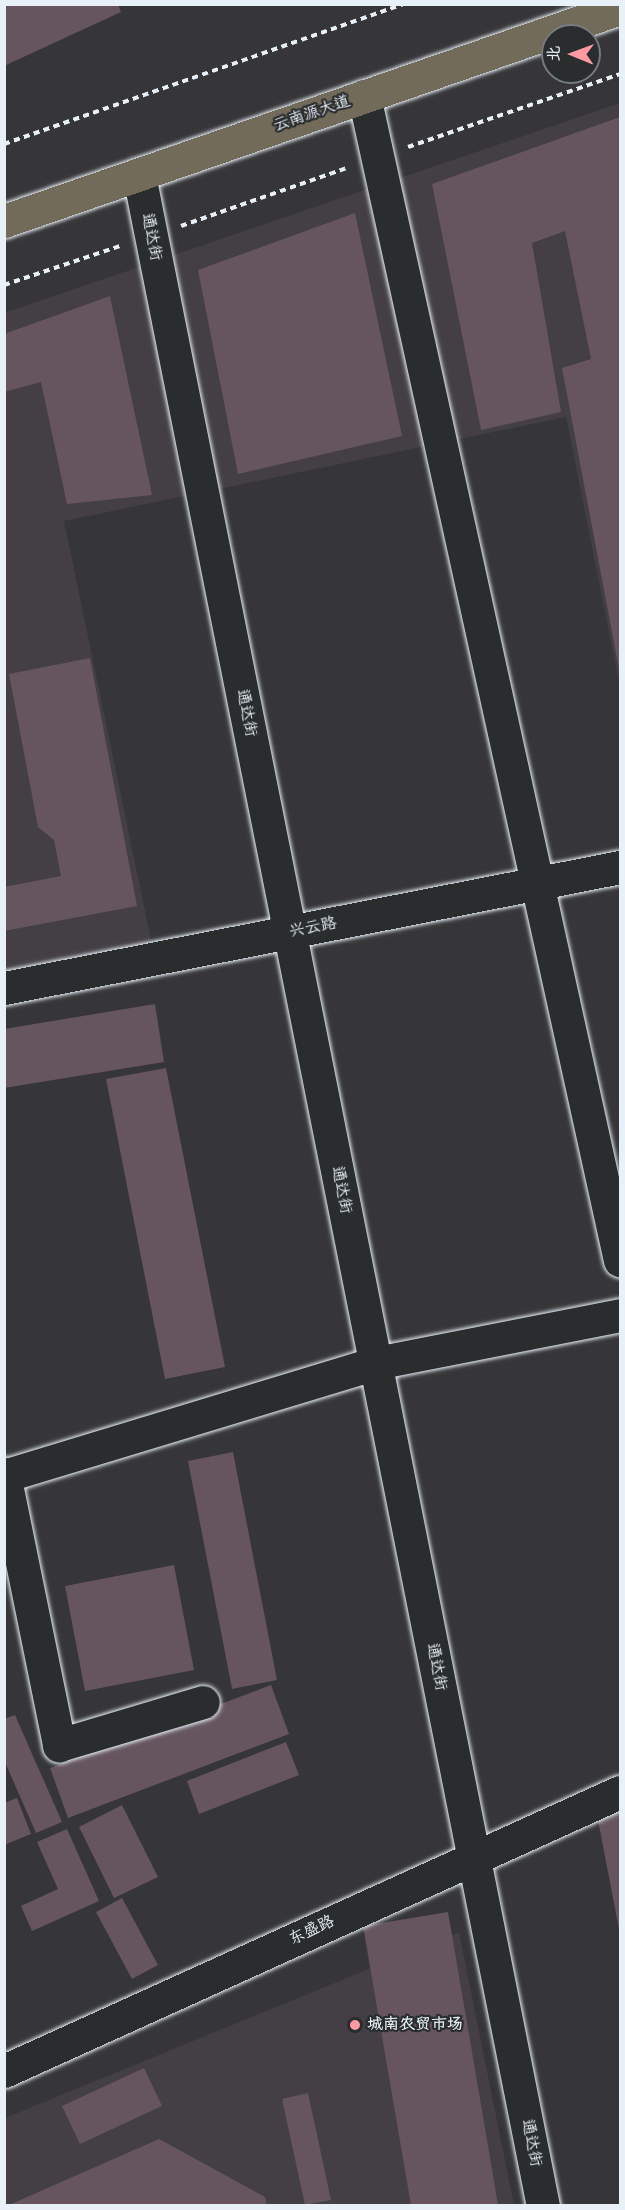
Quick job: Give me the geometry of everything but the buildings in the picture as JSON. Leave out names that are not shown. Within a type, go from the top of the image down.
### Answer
[{"type":"main road","name":"云南源大道","points":[[4,221],[621,8]]},
{"type":"street","points":[[364,96],[621,1260]]},
{"type":"street","name":"通达街","points":[[139,175],[543,2205]]},
{"type":"street","name":"兴云路","points":[[4,988],[621,867]]},
{"type":"street","points":[[203,1702],[59,1745],[5,1476],[376,1363],[621,1315]]},
{"type":"street","name":"东盛路","points":[[4,2071],[473,1856],[621,1792]]},
{"type":"path","points":[[4,144],[403,4]]},
{"type":"path","points":[[4,285],[621,74]]},
{"type":"shaded area","points":[[620,103],[620,687],[566,417],[64,521],[156,964],[5,994],[4,313]]},
{"type":"shaded area","name":"城南农贸市场","points":[[459,1932],[514,2205],[5,2206],[5,2118]]},
{"type":"place","name":"城南农贸市场","points":[[355,2025]]}]
